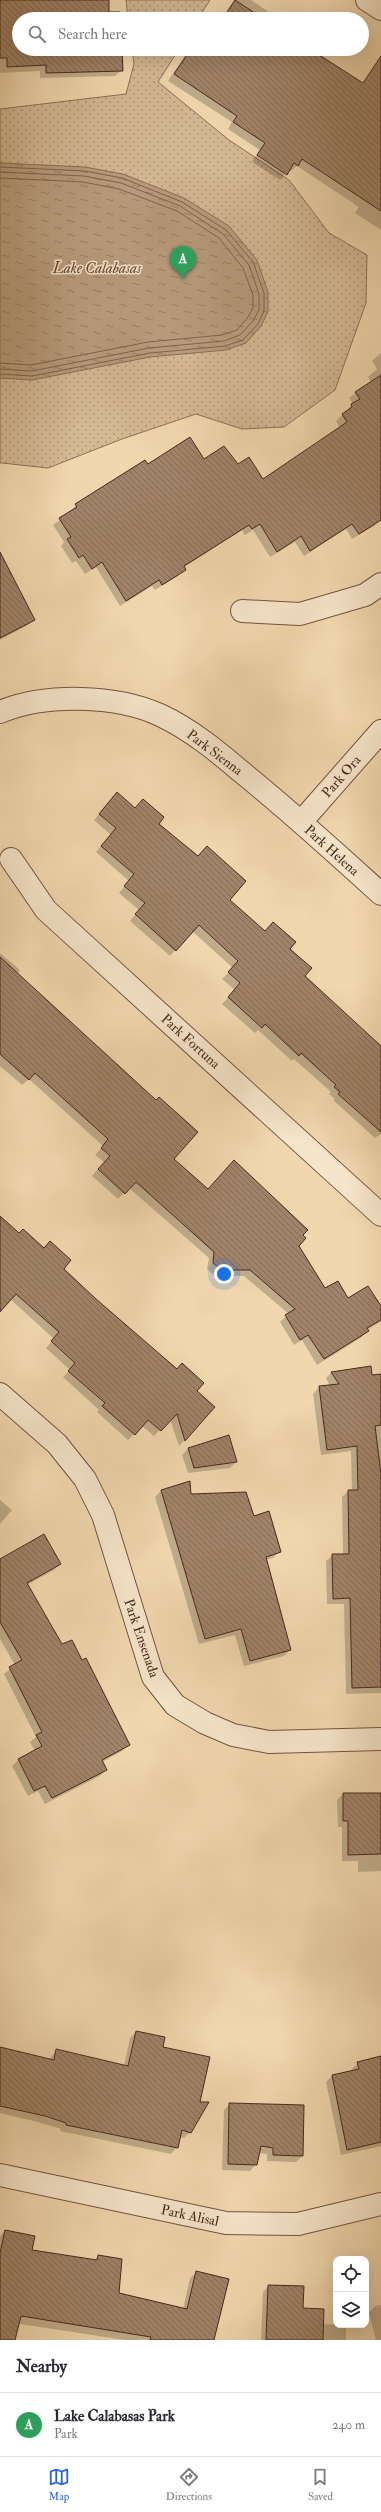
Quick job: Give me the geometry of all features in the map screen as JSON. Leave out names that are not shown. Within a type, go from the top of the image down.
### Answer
[{"type":"street","points":[[367,0],[381,8]]},
{"type":"street","points":[[242,611],[300,614],[364,595],[381,584]]},
{"type":"street","name":"Park Sienna","points":[[0,712],[36,703],[67,699],[110,700],[159,715],[197,736],[301,822]]},
{"type":"street","name":"Park Ora","points":[[301,822],[381,731]]},
{"type":"street","name":"Park Helena","points":[[301,822],[381,894]]},
{"type":"street","name":"Park Fortuna","points":[[12,859],[46,910],[381,1215]]},
{"type":"street","name":"Park Ensenada","points":[[0,1394],[57,1444],[85,1479],[103,1515],[153,1677],[175,1704],[205,1723],[233,1735],[269,1742],[381,1739]]},
{"type":"street","name":"Park Alisal","points":[[0,2175],[226,2223],[298,2224],[381,2204]]},
{"type":"shaded area","points":[[126,0],[210,0],[202,12],[127,12]]},
{"type":"shaded area","points":[[133,56],[175,56],[158,82],[229,140],[289,180],[329,233],[367,255],[366,303],[335,390],[284,427],[242,429],[196,414],[122,439],[48,468],[0,463],[0,109],[126,94],[134,64]]},
{"type":"water","name":"Lake Calabasas","points":[[0,163],[85,167],[123,174],[184,198],[229,226],[257,260],[268,292],[268,312],[261,326],[246,343],[226,350],[150,357],[32,380],[0,378]]},
{"type":"building","points":[[0,0],[109,0],[109,12],[12,12],[12,56],[122,56],[123,71],[46,73],[46,65],[7,67],[7,58],[0,58]]},
{"type":"building","points":[[235,0],[253,12],[227,12]]},
{"type":"building","points":[[186,56],[321,56],[363,83],[381,56],[381,211],[302,159],[298,166],[294,163],[287,175],[257,155],[265,143],[233,122],[237,116],[174,74]]},
{"type":"building","points":[[381,375],[381,520],[359,534],[352,524],[310,551],[301,536],[277,552],[260,524],[252,529],[249,525],[184,566],[186,570],[162,585],[159,580],[126,601],[102,562],[92,569],[83,555],[79,558],[67,539],[71,537],[59,518],[77,507],[75,504],[145,460],[148,464],[190,437],[204,459],[224,446],[238,464],[249,457],[263,479],[347,422],[342,414],[352,407],[351,404],[360,399],[355,392]]},
{"type":"building","points":[[0,552],[35,620],[0,638]]},
{"type":"building","points":[[117,792],[135,808],[143,799],[164,817],[159,824],[198,856],[207,846],[246,881],[230,900],[265,931],[273,922],[296,942],[290,949],[312,968],[305,976],[381,1046],[381,1132],[338,1094],[340,1092],[334,1087],[336,1085],[301,1053],[299,1056],[265,1024],[262,1028],[228,997],[240,983],[228,972],[238,961],[199,925],[176,951],[135,914],[145,903],[124,886],[134,874],[101,846],[116,828],[99,814]]},
{"type":"building","points":[[0,957],[156,1100],[159,1097],[198,1132],[174,1159],[208,1189],[234,1160],[308,1230],[303,1235],[306,1238],[299,1246],[325,1288],[338,1281],[348,1298],[368,1286],[381,1306],[381,1320],[367,1328],[369,1331],[324,1359],[308,1335],[300,1340],[285,1315],[295,1309],[250,1270],[222,1270],[213,1263],[214,1252],[136,1182],[125,1194],[98,1169],[110,1156],[101,1148],[108,1139],[35,1073],[29,1080],[0,1054]]},
{"type":"building","points":[[0,1216],[19,1233],[23,1229],[44,1248],[50,1241],[71,1260],[64,1269],[96,1299],[177,1369],[182,1363],[204,1383],[197,1391],[215,1407],[185,1441],[177,1414],[161,1431],[148,1420],[135,1435],[102,1406],[105,1403],[68,1371],[75,1363],[51,1341],[59,1332],[16,1294],[0,1312]]},
{"type":"building","points":[[371,1366],[372,1375],[381,1374],[381,1425],[375,1426],[381,1474],[381,1687],[352,1688],[350,1598],[333,1599],[332,1554],[349,1554],[348,1490],[358,1490],[357,1446],[327,1450],[319,1386],[339,1384],[331,1372]]},
{"type":"building","points":[[229,1435],[237,1462],[194,1468],[188,1448]]},
{"type":"building","points":[[190,1481],[191,1494],[246,1492],[254,1516],[269,1511],[281,1552],[266,1557],[291,1650],[250,1661],[241,1629],[205,1639],[161,1490]]},
{"type":"building","points":[[44,1534],[61,1564],[27,1583],[62,1644],[72,1640],[82,1660],[86,1658],[130,1745],[102,1760],[107,1770],[52,1798],[45,1786],[34,1791],[18,1759],[42,1746],[36,1735],[42,1732],[9,1667],[22,1660],[0,1622],[0,1559]]},
{"type":"building","points":[[343,1793],[381,1793],[381,1854],[348,1855],[348,1821],[343,1821]]},
{"type":"building","points":[[136,2031],[165,2037],[163,2047],[210,2057],[200,2102],[209,2102],[191,2133],[182,2130],[178,2148],[66,2125],[66,2123],[45,2116],[0,2106],[0,2047],[54,2060],[56,2049],[128,2066]]},
{"type":"building","points":[[381,2056],[381,2142],[347,2150],[332,2075],[359,2069],[357,2062]]},
{"type":"building","points":[[229,2103],[304,2105],[303,2156],[273,2155],[273,2148],[261,2146],[257,2165],[228,2164]]},
{"type":"building","points":[[5,2230],[35,2236],[32,2250],[97,2260],[98,2255],[122,2259],[119,2293],[187,2309],[196,2271],[229,2279],[214,2340],[150,2340],[151,2337],[21,2316],[15,2340],[0,2340],[0,2253]]},
{"type":"building","points":[[268,2285],[304,2286],[303,2308],[324,2309],[323,2340],[266,2340]]},
{"type":"place","name":"Lake Calabasas Park","points":[[183,279]]}]
